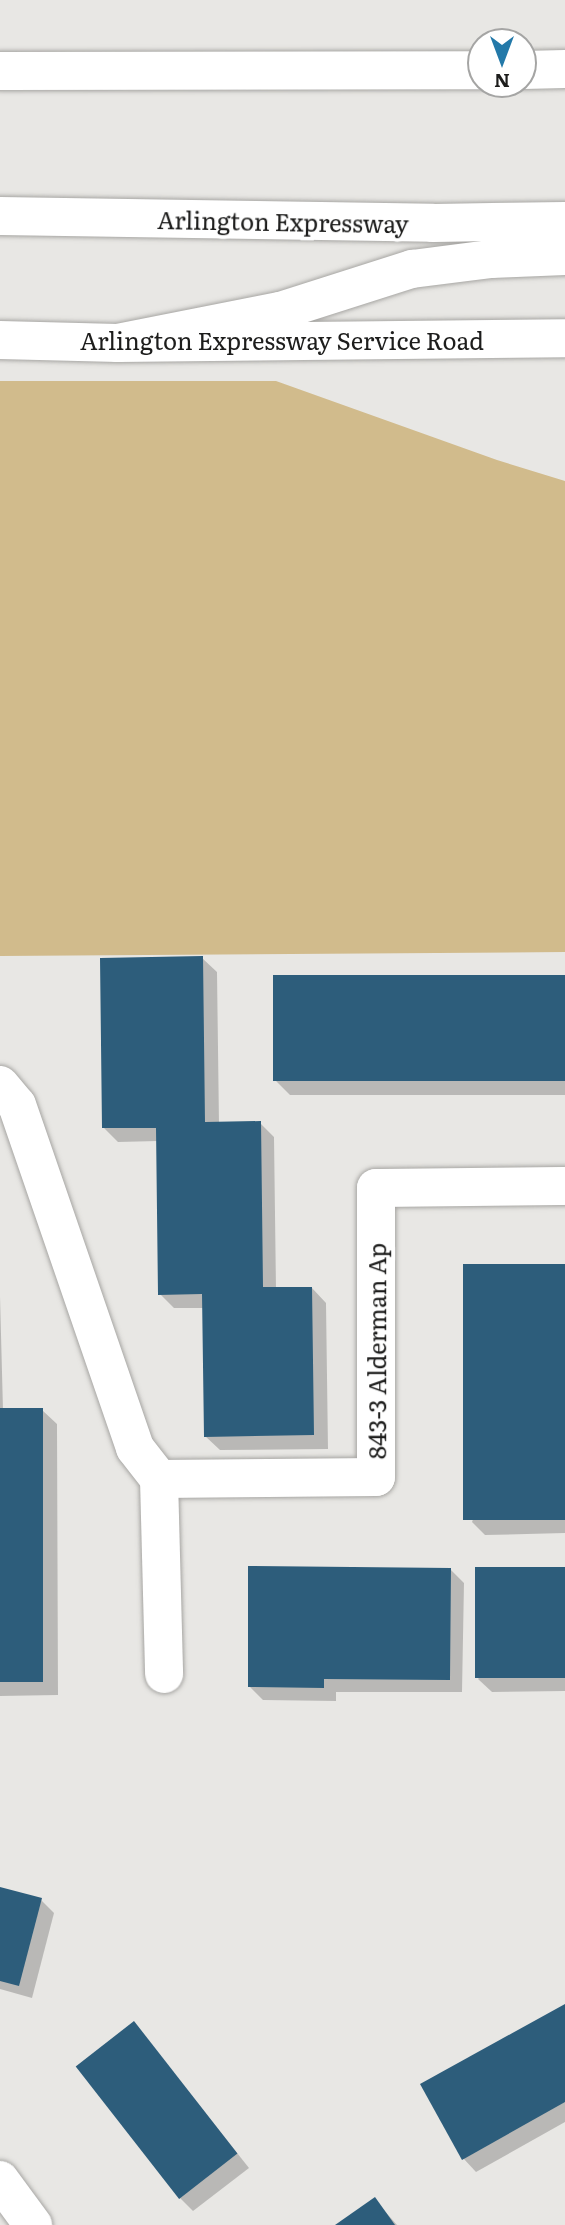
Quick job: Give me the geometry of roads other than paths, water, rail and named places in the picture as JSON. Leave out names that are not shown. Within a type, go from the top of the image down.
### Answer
[{"type":"main road","points":[[537,70],[565,69]]},
{"type":"main road","points":[[0,71],[467,70]]},
{"type":"main road","name":"Arlington Expressway","points":[[0,216],[433,223],[565,221]]},
{"type":"main road","points":[[118,343],[281,311],[412,269],[491,259],[565,256]]},
{"type":"main road","name":"Arlington Expressway Service Road","points":[[0,340],[118,343],[565,338]]},
{"type":"main road","points":[[0,1084],[17,1105],[135,1448],[159,1479],[164,1674]]},
{"type":"main road","name":"843-3 Alderman Ap","points":[[159,1479],[376,1477],[376,1188],[565,1186]]},
{"type":"main road","points":[[0,2180],[33,2225]]}]
